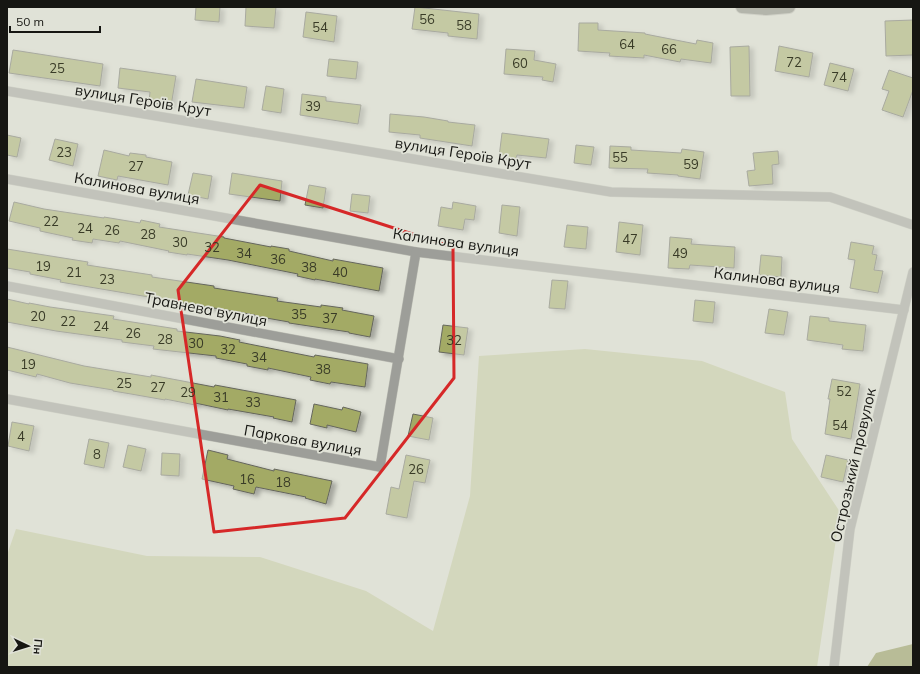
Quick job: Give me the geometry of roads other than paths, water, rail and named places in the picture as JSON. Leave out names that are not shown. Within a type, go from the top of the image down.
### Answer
[{"type":"main road","points":[[742,7],[766,9],[789,7]]},
{"type":"street","name":"вулиця Героїв Крут","points":[[7,91],[611,192],[830,197],[913,225]]},
{"type":"street","name":"Калинова вулиця","points":[[7,178],[416,252],[904,310]]},
{"type":"street","name":"Паркова вулиця","points":[[7,399],[380,467],[416,252]]},
{"type":"street","name":"Острозький провулок","points":[[834,667],[850,530],[913,272]]},
{"type":"street","name":"Травнева вулиця","points":[[7,286],[399,359]]}]
